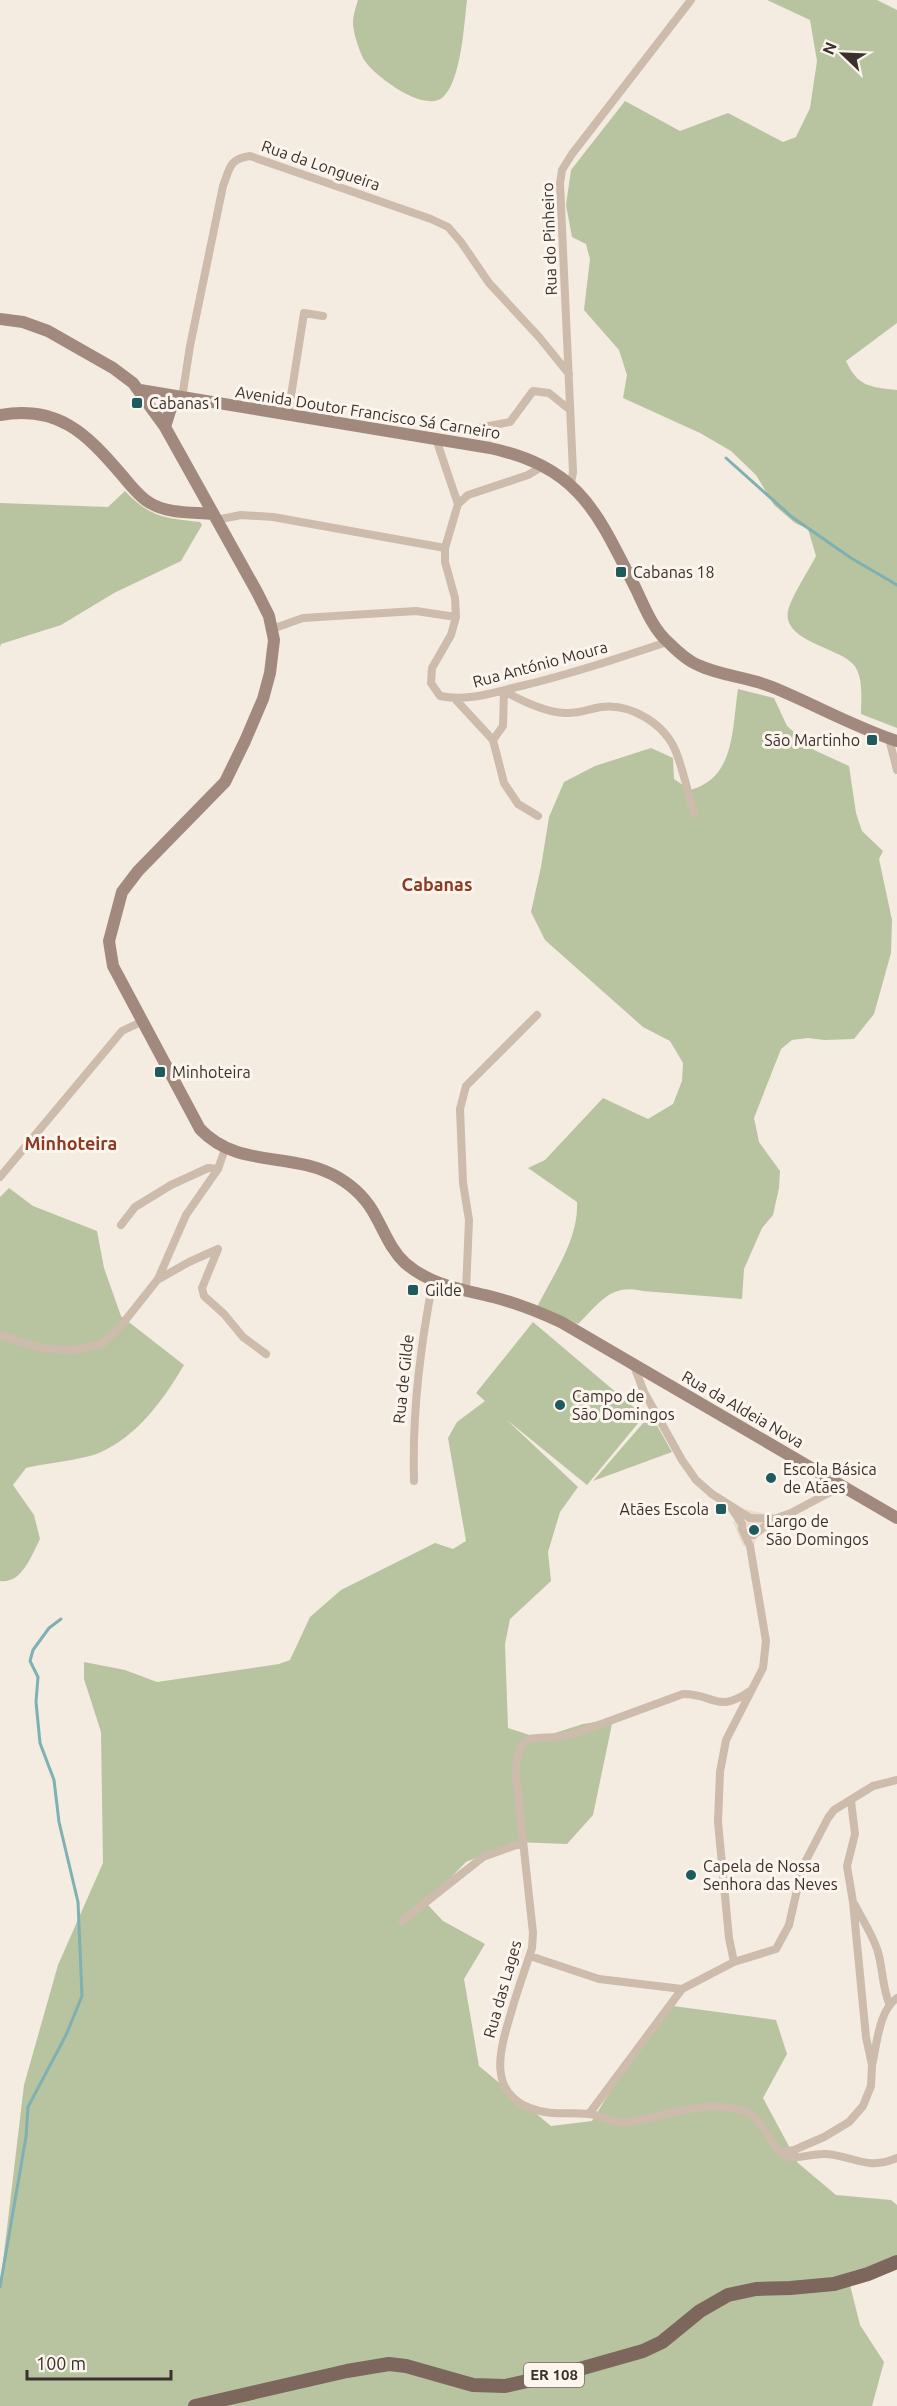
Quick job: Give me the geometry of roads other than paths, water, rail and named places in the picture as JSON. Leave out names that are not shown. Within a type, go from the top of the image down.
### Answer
[{"type":"main road","name":"ER 108","points":[[195,2406],[347,2371],[389,2364],[406,2366],[473,2385],[506,2386],[576,2370],[643,2351],[662,2342],[700,2311],[728,2295],[756,2289],[818,2287],[834,2284],[897,2262]]},
{"type":"street","name":"Rua do Pinheiro","points":[[571,483],[573,472],[560,184],[562,170],[691,0]]},
{"type":"street","name":"Rua da Longueira","points":[[182,398],[190,346],[223,186],[231,164],[238,158],[250,156],[431,219],[447,227],[461,242],[489,283],[539,337],[569,374]]},
{"type":"street","points":[[288,415],[304,313],[323,316]]},
{"type":"street","points":[[0,319],[23,322],[48,332],[113,368],[140,390],[165,427],[264,606],[274,640],[270,673],[263,699],[225,782],[138,871],[122,892],[109,941],[112,966],[200,1129],[225,1149],[218,1169],[186,1215],[158,1279],[120,1327],[102,1344],[72,1350],[41,1348],[0,1335]]},
{"type":"street","name":"Avenida Doutor Francisco Sá Carneiro","points":[[140,390],[506,451],[543,466],[571,483],[594,511],[650,618],[667,642],[697,665],[769,686],[823,709],[857,727],[893,740]]},
{"type":"street","points":[[463,431],[510,422],[533,391],[549,393],[570,410]]},
{"type":"street","points":[[165,427],[171,408],[182,398]]},
{"type":"street","points":[[0,415],[14,412],[42,415],[67,423],[93,442],[149,503],[167,510],[215,517],[241,515],[273,517],[445,548]]},
{"type":"street","points":[[436,439],[458,504]]},
{"type":"street","points":[[272,629],[292,621],[313,617],[417,611],[456,617],[455,598],[445,562],[445,548],[458,504],[468,495],[528,475],[543,466]]},
{"type":"street","name":"Rua António Moura","points":[[456,617],[451,635],[432,668],[431,683],[440,696],[456,700],[504,691],[566,675],[667,642]]},
{"type":"street","points":[[493,740],[503,726],[504,691],[524,702],[562,713],[577,713],[602,707],[622,707],[648,719],[667,737],[676,750],[694,814]]},
{"type":"street","points":[[456,700],[493,740],[504,783],[518,804],[538,816]]},
{"type":"street","points":[[893,740],[897,770]]},
{"type":"street","points":[[466,1291],[469,1220],[463,1183],[460,1109],[466,1086],[537,1015]]},
{"type":"street","points":[[0,1177],[122,1031],[141,1022]]},
{"type":"street","name":"Rua da Aldeia Nova","points":[[225,1149],[306,1164],[339,1178],[364,1198],[375,1214],[392,1249],[404,1262],[433,1281],[448,1288],[520,1305],[561,1322],[897,1518]]},
{"type":"street","points":[[121,1225],[135,1207],[171,1185],[208,1168],[218,1169]]},
{"type":"street","points":[[158,1279],[218,1249],[202,1288],[204,1296],[224,1314],[243,1337],[266,1354]]},
{"type":"street","name":"Rua de Gilde","points":[[414,1481],[413,1434],[416,1395],[422,1337],[433,1281]]},
{"type":"street","points":[[634,1366],[644,1392],[696,1480],[712,1494],[753,1518],[759,1524],[750,1531]]},
{"type":"street","points":[[750,1531],[791,1513],[836,1489],[839,1483]]},
{"type":"street","points":[[730,1506],[750,1531]]},
{"type":"street","points":[[734,1962],[729,1938],[720,1845],[718,1790],[725,1744],[763,1668],[766,1641],[750,1546],[750,1531],[744,1520],[774,1519]]},
{"type":"street","name":"Rua das Lages","points":[[750,1691],[735,1702],[719,1702],[693,1694],[683,1694],[567,1736],[524,1741],[517,1752],[516,1763],[522,1843],[532,1915],[532,1948],[500,2053],[500,2070],[504,2085],[516,2100],[532,2109],[554,2113],[589,2114],[619,2123],[700,2109],[739,2109],[756,2118],[774,2148],[780,2153]]},
{"type":"street","points":[[589,2114],[682,1989],[734,1962],[776,1949],[789,1925],[802,1868],[828,1818],[834,1810],[873,1786],[897,1779]]},
{"type":"street","points":[[851,1801],[855,1834],[848,1866],[866,2037],[872,2065]]},
{"type":"street","points":[[402,1921],[483,1857],[522,1843]]},
{"type":"street","points":[[780,2153],[795,2150],[824,2137],[857,2114],[869,2095],[872,2065],[893,2000],[873,1938],[853,1902]]},
{"type":"street","points":[[530,1956],[599,1979],[682,1989]]},
{"type":"street","points":[[780,2153],[795,2158],[826,2154],[853,2161],[882,2164],[897,2158]]},
{"type":"waterway","points":[[726,458],[792,517],[851,558],[897,585]]},
{"type":"waterway","points":[[0,2287],[26,2137],[28,2107],[66,2035],[82,1996],[78,1902],[59,1822],[54,1780],[40,1743],[36,1702],[38,1677],[30,1661],[33,1650],[49,1628],[61,1619]]},
{"type":"place","name":"Cabanas 1","points":[[137,403]]},
{"type":"place","name":"Cabanas 18","points":[[621,572]]},
{"type":"place","name":"São Martinho","points":[[872,740]]},
{"type":"place","name":"Minhoteira","points":[[160,1072]]},
{"type":"place","name":"Gilde","points":[[413,1290]]},
{"type":"place","name":"Campo de São Domingos","points":[[560,1405]]},
{"type":"place","name":"Escola Básica de Atães","points":[[771,1478]]},
{"type":"place","name":"Atães Escola","points":[[721,1509]]},
{"type":"place","name":"Largo de São Domingos","points":[[754,1530]]},
{"type":"place","name":"Capela de Nossa Senhora das Neves","points":[[691,1875]]},
{"type":"district","name":"Cabanas","points":[[437,885]]},
{"type":"district","name":"Minhoteira","points":[[71,1144]]}]
